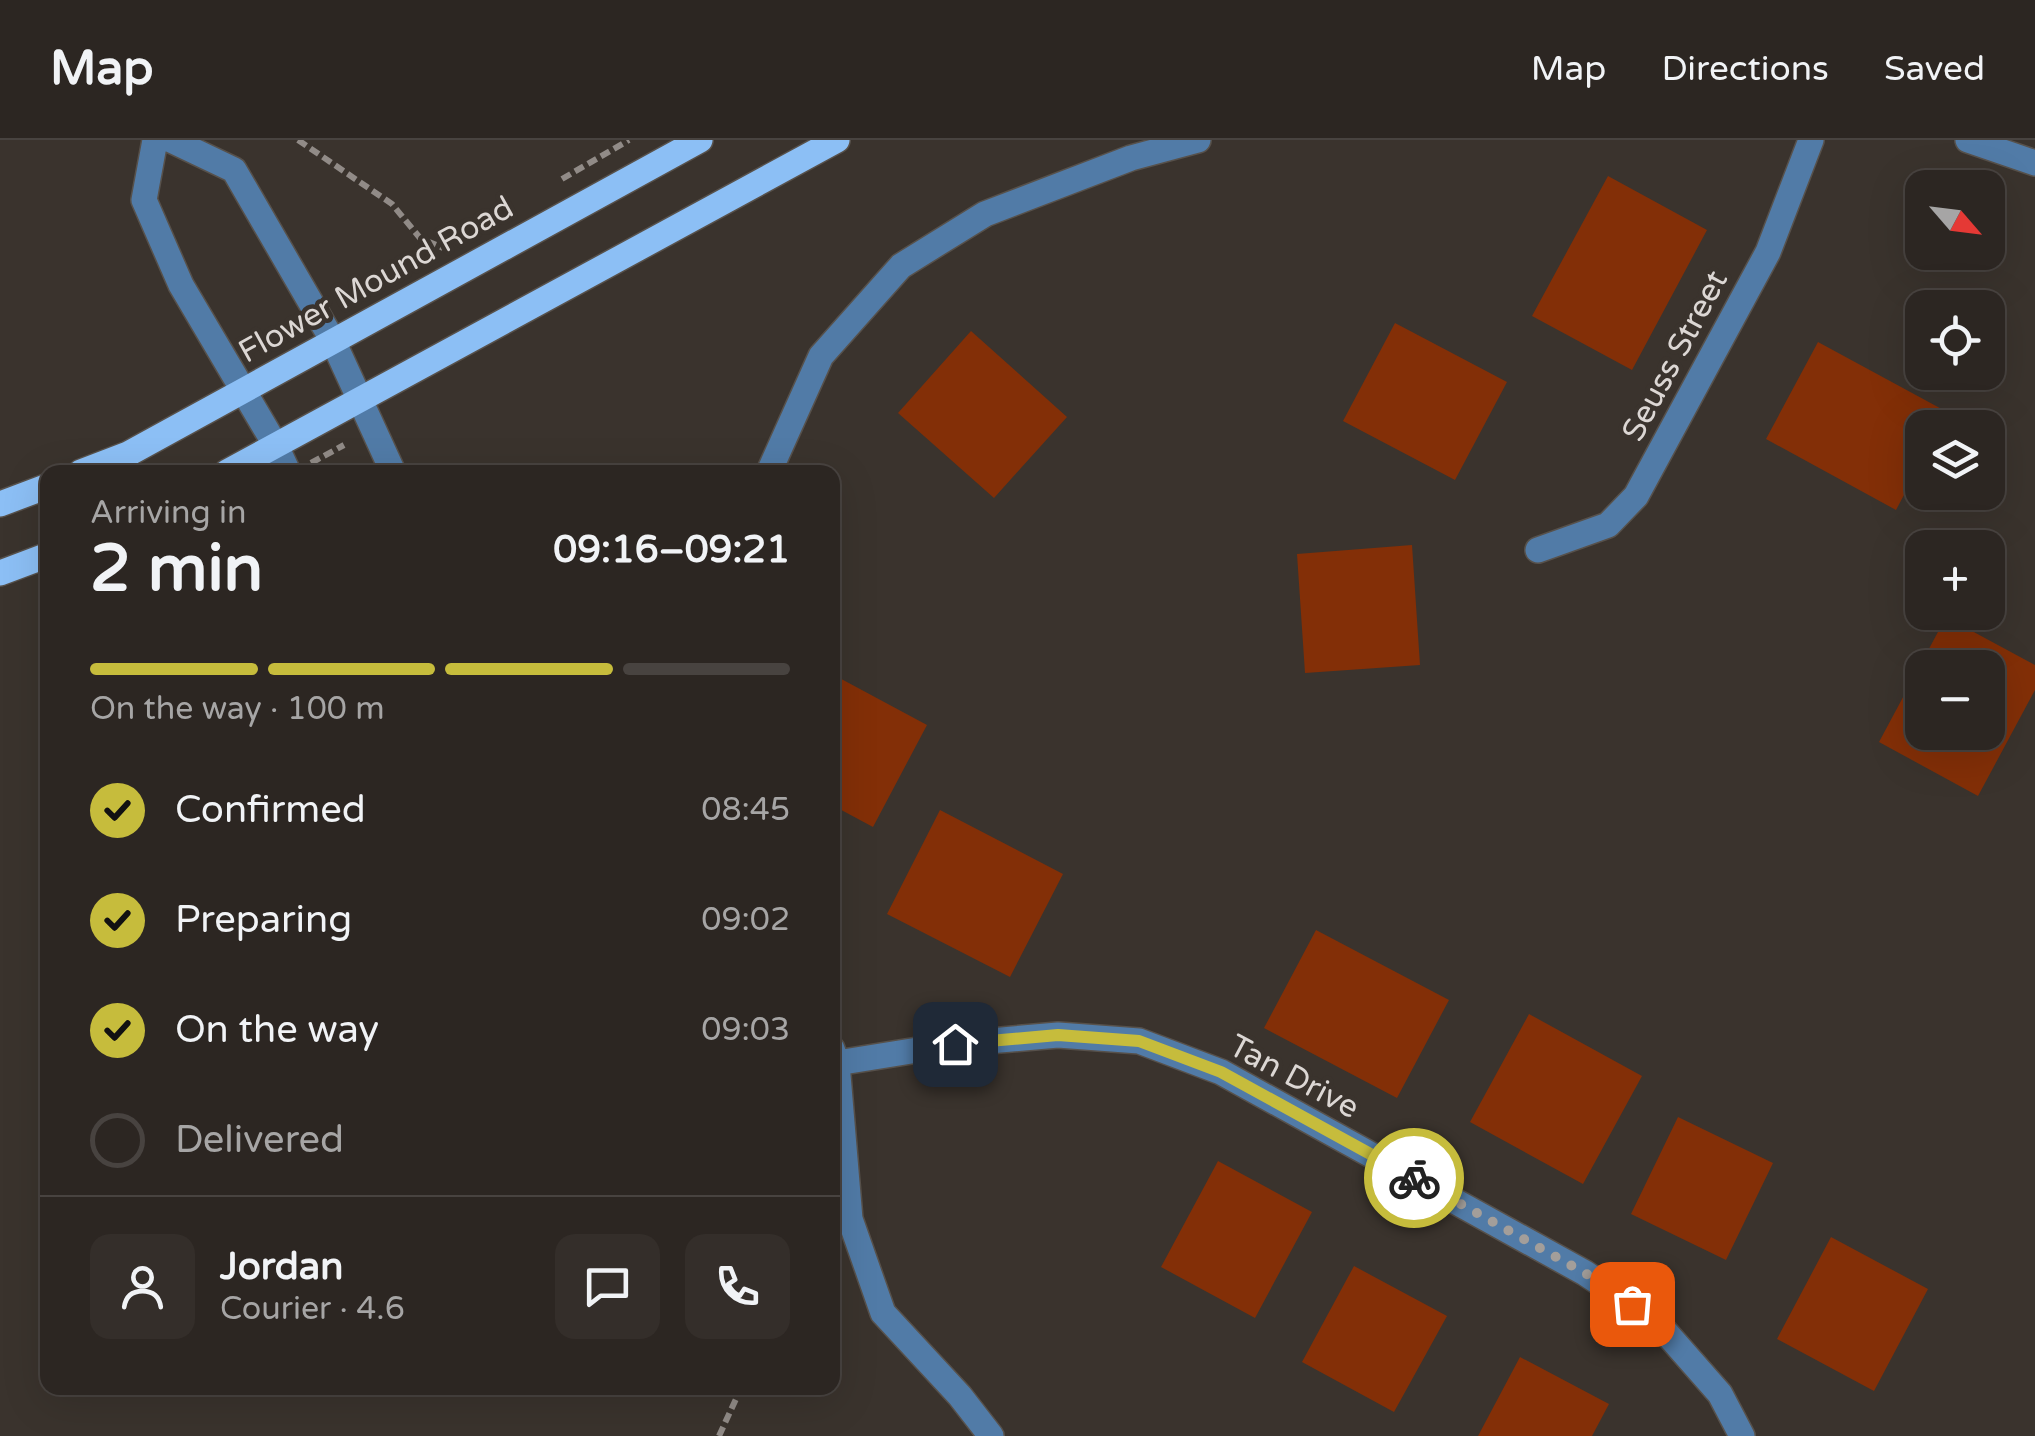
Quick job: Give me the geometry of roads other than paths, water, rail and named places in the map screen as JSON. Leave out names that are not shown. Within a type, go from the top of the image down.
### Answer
[{"type":"main road","name":"Flower Mound Road","points":[[99,465],[128,454],[700,140]]},
{"type":"main road","points":[[241,465],[837,140]]},
{"type":"main road","points":[[0,504],[40,489]]},
{"type":"main road","points":[[0,572],[40,558]]},
{"type":"street","points":[[155,140],[144,200],[181,286],[285,465]]},
{"type":"street","points":[[171,140],[234,170],[333,341],[390,465]]},
{"type":"street","points":[[772,465],[821,356],[901,266],[985,214],[1131,158],[1198,140]]},
{"type":"street","name":"Seuss Street","points":[[1538,550],[1608,526],[1636,496],[1768,252],[1811,140]]},
{"type":"street","points":[[1968,140],[2035,163]]},
{"type":"street","name":"Tan Drive","points":[[840,1055],[1058,1035],[1139,1041],[1221,1072],[1585,1273],[1656,1320],[1720,1394],[1742,1436]]},
{"type":"street","points":[[840,1117],[850,1219],[884,1313],[991,1436]]}]
